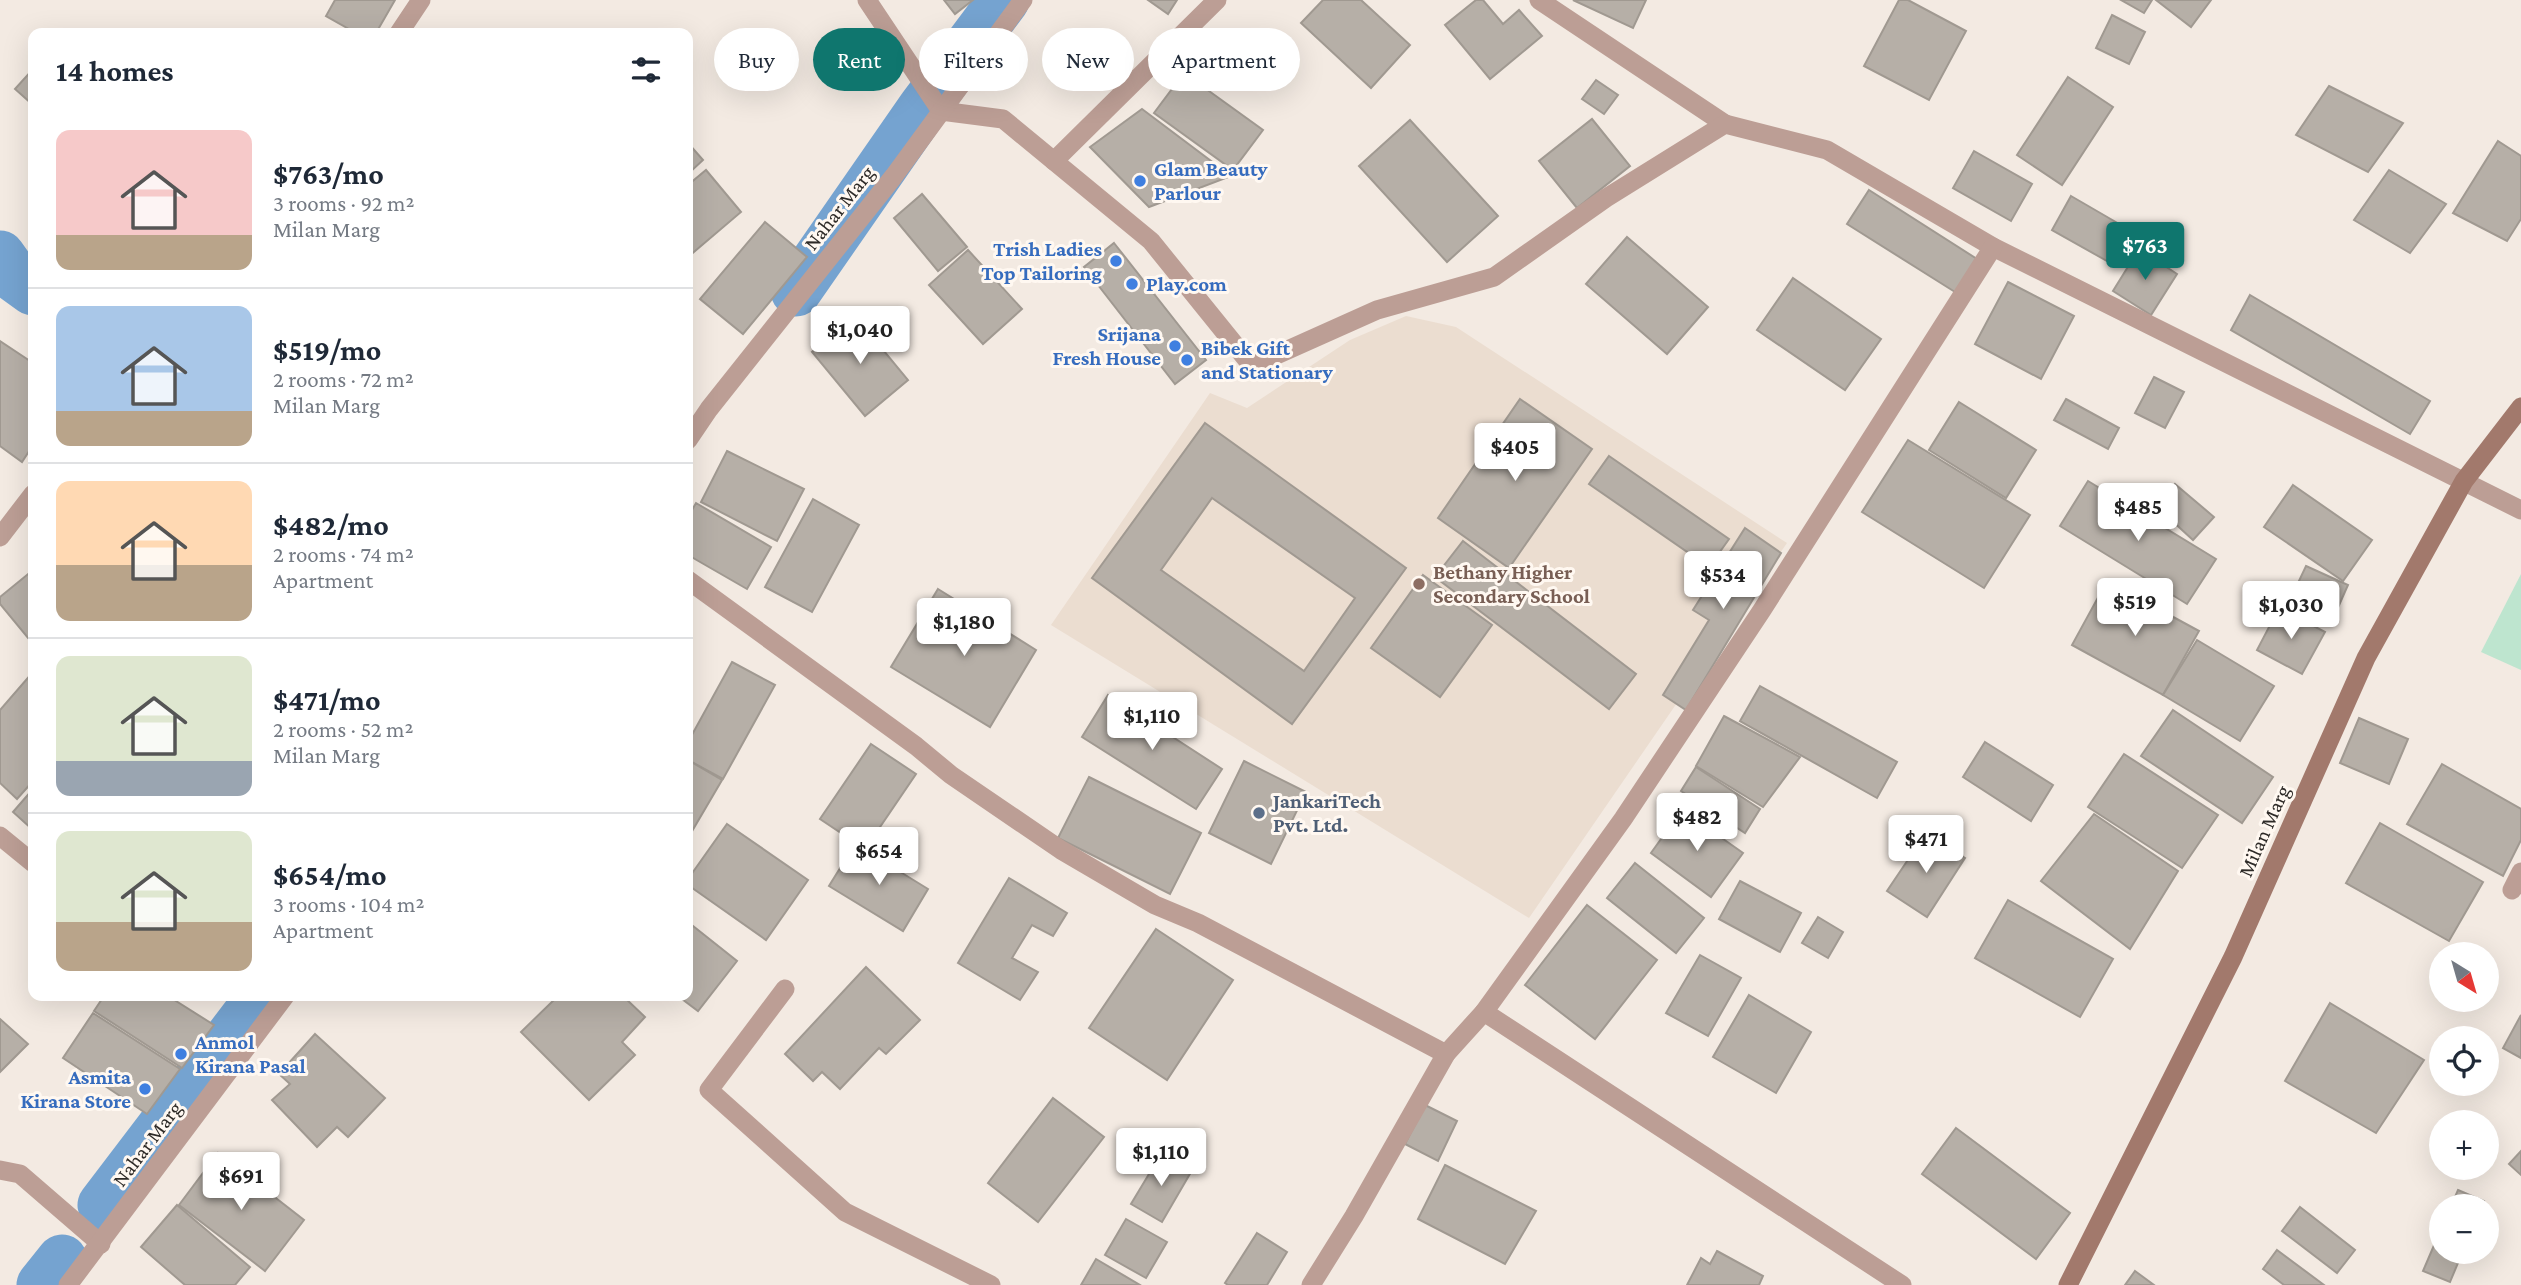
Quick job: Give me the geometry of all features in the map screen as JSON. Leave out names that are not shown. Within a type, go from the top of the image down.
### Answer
[{"type":"main road","name":"Milan Marg","points":[[2068,1285],[2233,957],[2366,658],[2464,481],[2521,407]]},
{"type":"street","points":[[402,28],[421,0]]},
{"type":"street","points":[[867,0],[941,111],[1003,119],[1151,240],[1252,366],[1377,310],[1494,277],[1606,198],[1725,124]]},
{"type":"street","name":"Nahar Marg","points":[[693,433],[894,176],[1023,0]]},
{"type":"street","points":[[1054,161],[1217,0]]},
{"type":"street","points":[[1539,0],[1725,124],[1827,150],[1993,247],[2521,510]]},
{"type":"street","points":[[1311,1285],[1354,1216],[1446,1055],[1484,1012],[1638,796],[1762,610],[1993,247]]},
{"type":"street","points":[[0,537],[28,501]]},
{"type":"street","points":[[693,584],[906,738],[951,775],[1062,850],[1155,905],[1198,923],[1446,1055]]},
{"type":"street","points":[[0,836],[28,859]]},
{"type":"street","points":[[2512,890],[2521,872]]},
{"type":"street","points":[[785,989],[709,1090],[845,1212],[991,1285]]},
{"type":"street","name":"Nahar Marg","points":[[68,1285],[281,1001]]},
{"type":"street","points":[[1484,1012],[1902,1285]]},
{"type":"street","points":[[0,1170],[20,1174],[101,1244]]},
{"type":"shaded area","name":"Bethany Higher Secondary School","points":[[1406,316],[1456,327],[1787,543],[1529,918],[1051,625],[1210,393],[1247,408],[1350,340]]},
{"type":"green space","points":[[2521,574],[2521,670],[2481,652]]},
{"type":"building","points":[[335,0],[395,0],[379,28],[347,28],[326,16]]},
{"type":"building","points":[[944,0],[973,0],[955,14]]},
{"type":"building","points":[[1148,0],[1177,0],[1168,14]]},
{"type":"building","points":[[1323,0],[1361,0],[1410,45],[1371,88],[1301,23]]},
{"type":"building","points":[[1476,0],[1483,0],[1503,24],[1519,10],[1542,36],[1490,79],[1445,25]]},
{"type":"building","points":[[1573,0],[1646,0],[1633,28]]},
{"type":"building","points":[[1899,0],[1908,0],[1966,31],[1929,100],[1864,66]]},
{"type":"building","points":[[2121,0],[2152,0],[2144,13]]},
{"type":"building","points":[[2156,0],[2211,0],[2191,27]]},
{"type":"building","points":[[2112,15],[2145,32],[2129,64],[2096,48]]},
{"type":"building","points":[[28,75],[28,101],[15,89]]},
{"type":"building","points":[[2068,77],[2113,107],[2062,185],[2017,155]]},
{"type":"building","points":[[1596,80],[1618,95],[1604,114],[1582,99]]},
{"type":"building","points":[[2329,86],[2403,123],[2368,172],[2296,135]]},
{"type":"building","points":[[1170,91],[1209,91],[1263,130],[1233,170],[1154,113]]},
{"type":"building","points":[[1142,109],[1231,176],[1149,207],[1090,147]]},
{"type":"building","points":[[1592,119],[1630,166],[1577,208],[1539,161]]},
{"type":"building","points":[[1410,120],[1498,216],[1447,262],[1359,166]]},
{"type":"building","points":[[2498,141],[2521,156],[2521,219],[2507,241],[2453,213]]},
{"type":"building","points":[[693,149],[703,160],[693,169]]},
{"type":"building","points":[[1974,151],[2032,184],[2011,221],[1953,188]]},
{"type":"building","points":[[706,170],[741,212],[693,253],[693,181]]},
{"type":"building","points":[[2389,170],[2446,204],[2410,253],[2354,220]]},
{"type":"building","points":[[1869,190],[1977,259],[1955,292],[1847,224]]},
{"type":"building","points":[[922,194],[967,247],[938,271],[894,218]]},
{"type":"building","points":[[2071,196],[2133,232],[2114,265],[2052,230]]},
{"type":"building","points":[[765,222],[807,257],[743,334],[700,299]]},
{"type":"building","points":[[1627,237],[1708,307],[1667,354],[1586,284]]},
{"type":"building","points":[[1114,243],[1206,360],[1175,384],[1084,267]]},
{"type":"building","points":[[2139,249],[2177,274],[2151,315],[2113,291]]},
{"type":"building","points":[[968,250],[1022,309],[983,344],[929,285]]},
{"type":"building","points":[[1793,278],[1881,339],[1845,390],[1757,330]]},
{"type":"building","points":[[2008,282],[2074,316],[2041,379],[1975,344]]},
{"type":"building","points":[[2250,295],[2430,401],[2410,434],[2231,330]]},
{"type":"building","points":[[855,316],[908,380],[865,416],[812,352]]},
{"type":"building","points":[[0,341],[28,360],[28,453],[22,462],[0,446]]},
{"type":"building","points":[[2154,377],[2184,392],[2165,428],[2135,413]]},
{"type":"building","points":[[1520,399],[1592,449],[1509,568],[1438,518]]},
{"type":"building","points":[[2066,399],[2119,428],[2108,449],[2054,420]]},
{"type":"building","points":[[1959,402],[2036,450],[2006,498],[1929,450]]},
{"type":"building","points":[[1205,423],[1406,568],[1292,724],[1092,578]],"holes":[[[1212,498],[1355,598],[1304,671],[1161,570]]]},
{"type":"building","points":[[1908,440],[2030,515],[1984,588],[1862,512]]},
{"type":"building","points":[[727,451],[804,489],[777,541],[701,502]]},
{"type":"building","points":[[1609,456],[1729,539],[1709,567],[1589,484]]},
{"type":"building","points":[[2088,481],[2216,559],[2187,604],[2060,526]]},
{"type":"building","points":[[2175,484],[2214,517],[2193,540],[2156,506]]},
{"type":"building","points":[[2293,485],[2372,540],[2343,581],[2264,527]]},
{"type":"building","points":[[813,499],[859,525],[812,612],[765,587]]},
{"type":"building","points":[[696,503],[771,547],[747,589],[693,558],[693,508]]},
{"type":"building","points":[[1745,528],[1781,553],[1686,710],[1663,695],[1709,620],[1693,610]]},
{"type":"building","points":[[1463,541],[1636,674],[1609,709],[1435,577]]},
{"type":"building","points":[[2306,566],[2348,585],[2333,619],[2290,600]]},
{"type":"building","points":[[28,574],[28,638],[0,604],[0,597]]},
{"type":"building","points":[[1423,575],[1492,625],[1440,697],[1371,648]]},
{"type":"building","points":[[2107,581],[2199,631],[2163,695],[2072,645]]},
{"type":"building","points":[[938,589],[1036,650],[990,727],[891,667]]},
{"type":"building","points":[[2279,608],[2325,632],[2302,674],[2257,650]]},
{"type":"building","points":[[2197,640],[2274,686],[2240,741],[2163,695]]},
{"type":"building","points":[[732,662],[775,685],[723,779],[693,763],[693,733]]},
{"type":"building","points":[[28,678],[28,787],[17,799],[0,783],[0,710]]},
{"type":"building","points":[[1760,686],[1897,762],[1877,798],[1740,721]]},
{"type":"building","points":[[1108,695],[1222,769],[1196,809],[1082,737]]},
{"type":"building","points":[[2173,710],[2273,777],[2242,823],[2141,756]]},
{"type":"building","points":[[1724,716],[1800,757],[1763,807],[1696,766]]},
{"type":"building","points":[[2359,718],[2408,739],[2389,784],[2340,763]]},
{"type":"building","points":[[1985,742],[2053,785],[2031,821],[1963,777]]},
{"type":"building","points":[[871,744],[916,774],[865,849],[820,819]]},
{"type":"building","points":[[2124,754],[2218,815],[2182,868],[2088,807]]},
{"type":"building","points":[[1244,761],[1306,792],[1271,864],[1209,833]]},
{"type":"building","points":[[693,763],[722,780],[693,829]]},
{"type":"building","points":[[2442,764],[2521,809],[2521,840],[2503,876],[2407,824]]},
{"type":"building","points":[[1696,767],[1760,809],[1745,833],[1681,791]]},
{"type":"building","points":[[1089,777],[1201,833],[1170,894],[1058,838]]},
{"type":"building","points":[[28,795],[28,826],[13,812]]},
{"type":"building","points":[[1682,810],[1743,853],[1711,897],[1651,853]]},
{"type":"building","points":[[2094,814],[2178,871],[2130,949],[2041,881]]},
{"type":"building","points":[[2380,823],[2483,882],[2449,941],[2346,883]]},
{"type":"building","points":[[727,824],[808,880],[766,940],[693,889],[693,872]]},
{"type":"building","points":[[1926,833],[1965,858],[1927,917],[1887,891]]},
{"type":"building","points":[[855,844],[928,889],[903,931],[829,886]]},
{"type":"building","points":[[1635,863],[1704,918],[1676,953],[1607,898]]},
{"type":"building","points":[[1009,878],[1067,913],[1053,936],[1032,925],[1012,958],[1038,972],[1020,1000],[958,963]]},
{"type":"building","points":[[1740,881],[1801,913],[1780,952],[1719,919]]},
{"type":"building","points":[[2008,900],[2113,959],[2080,1017],[1975,958]]},
{"type":"building","points":[[1587,905],[1657,960],[1595,1039],[1525,985]]},
{"type":"building","points":[[1818,917],[1843,932],[1828,958],[1802,943]]},
{"type":"building","points":[[693,926],[737,961],[698,1011],[685,1001],[693,1001]]},
{"type":"building","points":[[1156,929],[1233,980],[1167,1080],[1089,1028]]},
{"type":"building","points":[[1700,955],[1741,978],[1708,1036],[1666,1013]]},
{"type":"building","points":[[866,967],[920,1020],[886,1054],[879,1048],[840,1089],[822,1072],[813,1081],[785,1054]]},
{"type":"building","points":[[1749,995],[1811,1032],[1776,1093],[1713,1057]]},
{"type":"building","points":[[101,1001],[176,1001],[214,1025],[182,1068],[94,1011]]},
{"type":"building","points":[[553,1001],[628,1001],[645,1017],[622,1042],[635,1055],[589,1100],[521,1032]]},
{"type":"building","points":[[2330,1003],[2424,1060],[2376,1133],[2285,1081]]},
{"type":"building","points":[[93,1013],[180,1069],[147,1114],[63,1058]]},
{"type":"building","points":[[2521,1015],[2521,1058],[2503,1048]]},
{"type":"building","points":[[0,1019],[28,1044],[0,1072]]},
{"type":"building","points":[[315,1034],[385,1098],[348,1137],[337,1127],[317,1147],[272,1100],[290,1084],[279,1074]]},
{"type":"building","points":[[1053,1098],[1104,1137],[1038,1222],[988,1183]]},
{"type":"building","points":[[1425,1105],[1457,1121],[1438,1161],[1405,1144]]},
{"type":"building","points":[[1956,1128],[2070,1213],[2036,1259],[1922,1174]]},
{"type":"building","points":[[2521,1151],[2521,1175],[2509,1164]]},
{"type":"building","points":[[218,1153],[304,1220],[265,1271],[179,1205]]},
{"type":"building","points":[[1161,1154],[1191,1172],[1162,1222],[1131,1204]]},
{"type":"building","points":[[1445,1165],[1536,1211],[1505,1264],[1418,1219]]},
{"type":"building","points":[[177,1205],[250,1267],[235,1285],[185,1285],[141,1247]]},
{"type":"building","points":[[2300,1207],[2355,1250],[2337,1273],[2282,1231]]},
{"type":"building","points":[[1126,1219],[1167,1242],[1146,1278],[1105,1255]]},
{"type":"building","points":[[1257,1233],[1287,1252],[1267,1285],[1228,1285],[1225,1283]]},
{"type":"building","points":[[2277,1250],[2324,1285],[2284,1285],[2263,1269]]},
{"type":"building","points":[[1717,1251],[1763,1276],[1759,1285],[1687,1285],[1701,1258],[1710,1264]]},
{"type":"building","points":[[2429,1257],[2429,1264],[2458,1264],[2450,1282],[2423,1271]]},
{"type":"building","points":[[1096,1259],[1140,1285],[1081,1285]]},
{"type":"building","points":[[2135,1271],[2154,1285],[2125,1285]]},
{"type":"waterway","points":[[796,291],[923,108],[1004,0]]},
{"type":"waterway","points":[[0,256],[15,277],[28,286]]},
{"type":"waterway","points":[[103,1205],[258,1001]]},
{"type":"waterway","points":[[42,1285],[62,1260]]},
{"type":"place","name":"Glam Beauty Parlour","points":[[1140,181]]},
{"type":"place","name":"Trish Ladies Top Tailoring","points":[[1116,261]]},
{"type":"place","name":"Play.com","points":[[1132,284]]},
{"type":"place","name":"Srijana Fresh House","points":[[1175,346]]},
{"type":"place","name":"Bibek Gift and Stationary","points":[[1187,360]]},
{"type":"place","name":"Bethany Higher Secondary School","points":[[1419,584]]},
{"type":"place","name":"JankariTech Pvt. Ltd.","points":[[1259,813]]},
{"type":"place","name":"Anmol Kirana Pasal","points":[[181,1054]]},
{"type":"place","name":"Asmita Kirana Store","points":[[145,1089]]}]
